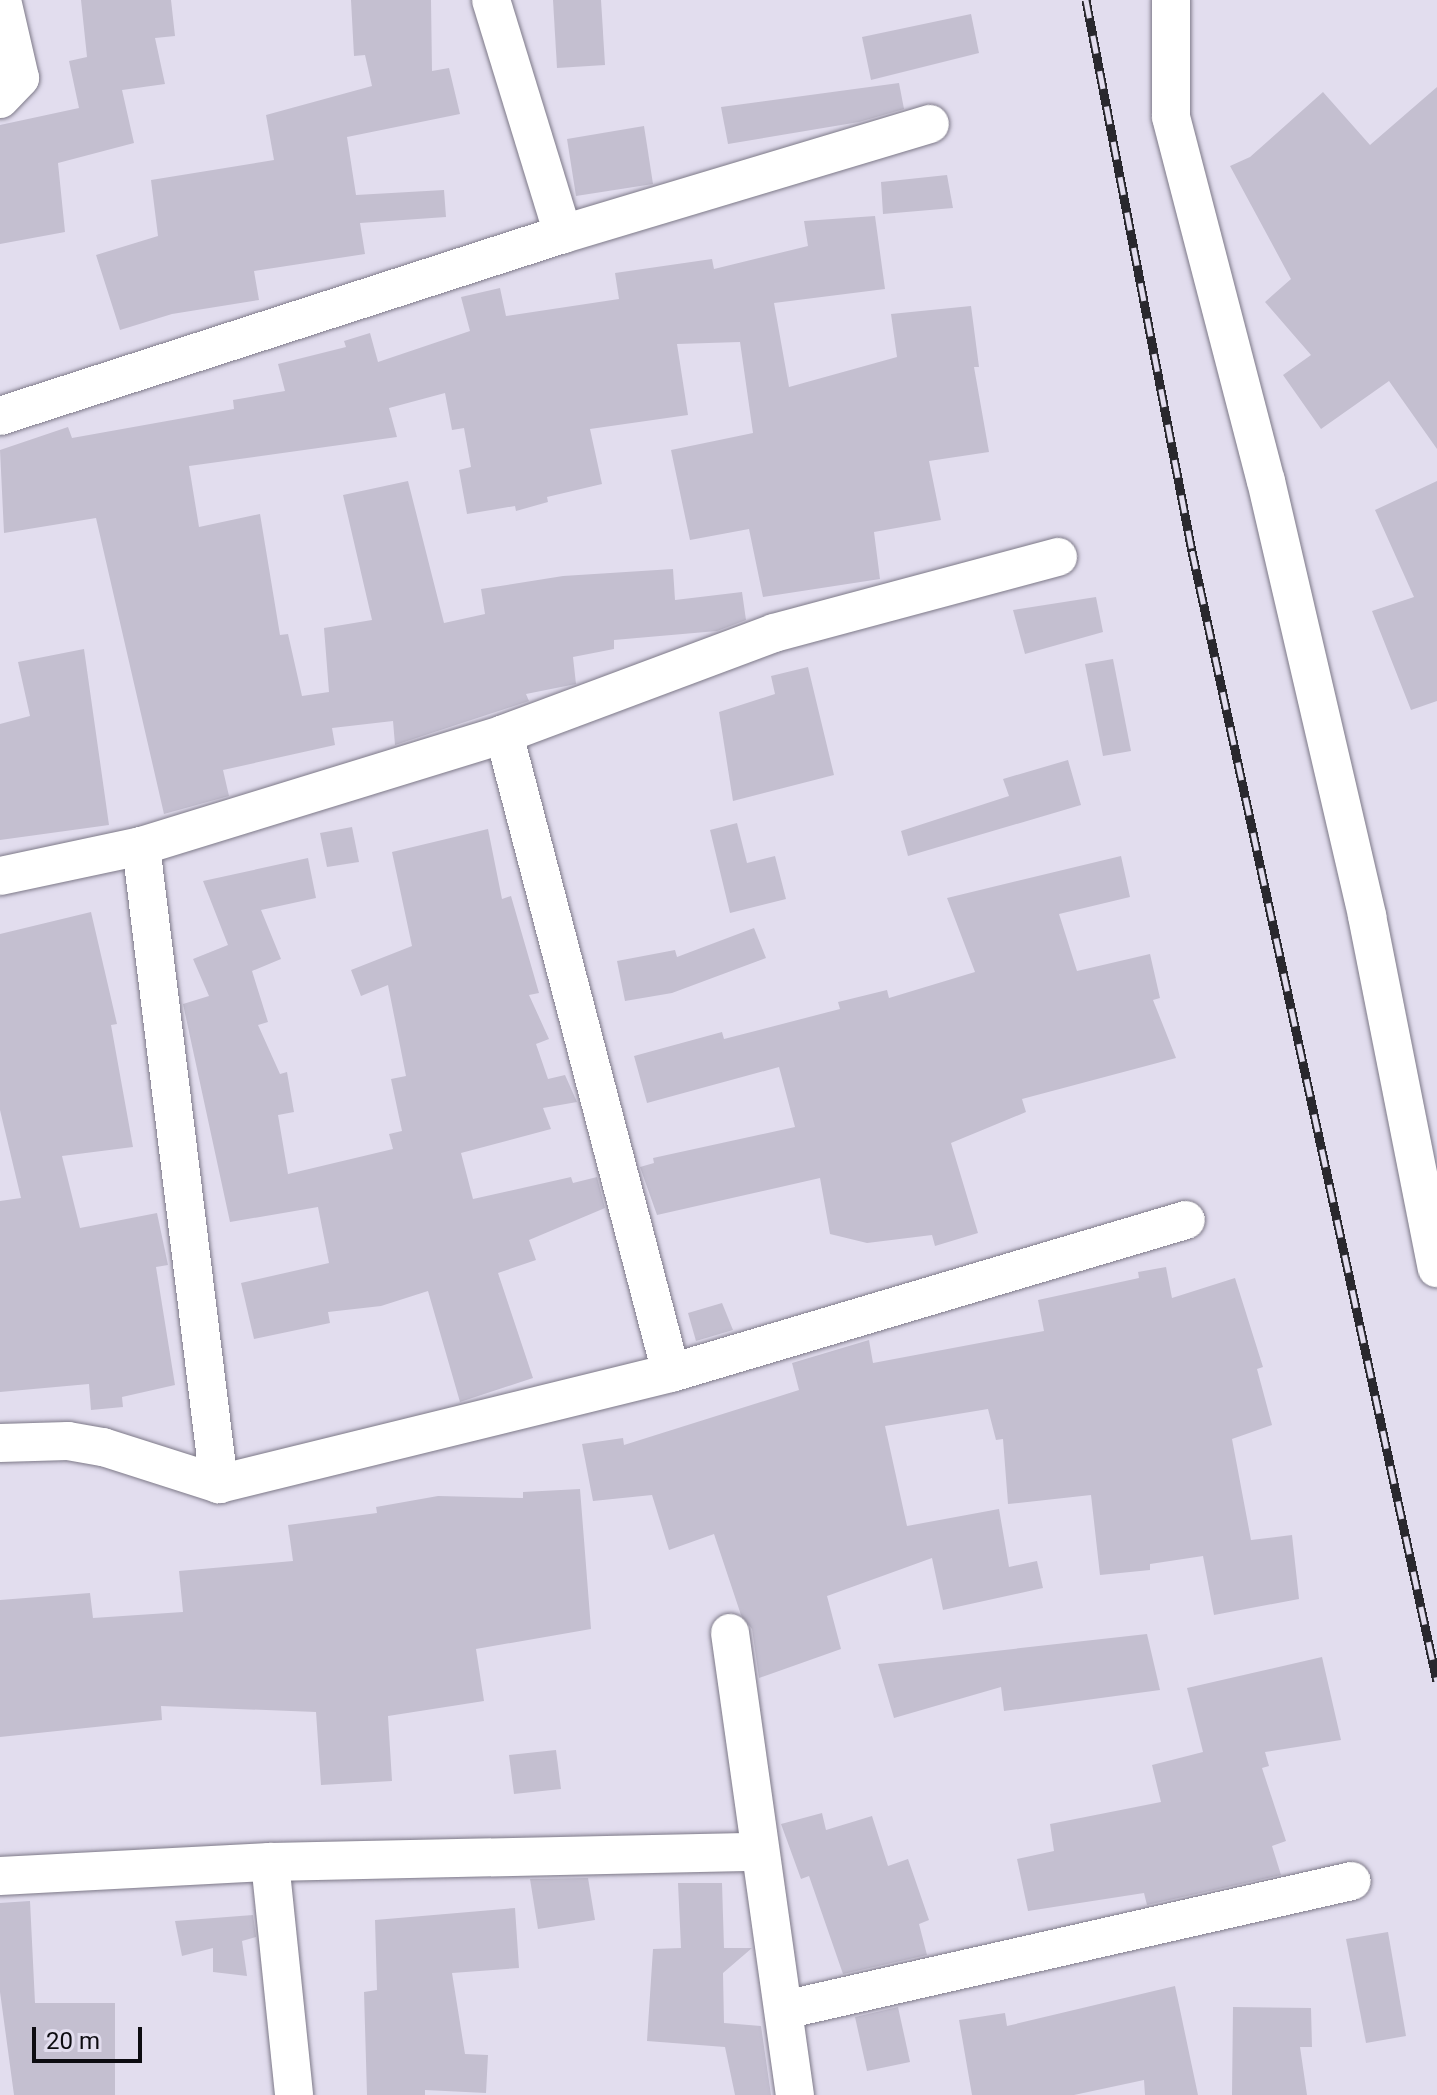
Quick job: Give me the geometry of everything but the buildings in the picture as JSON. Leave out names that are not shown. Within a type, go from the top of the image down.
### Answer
[{"type":"street","points":[[0,99],[20,78],[2,0]]},
{"type":"street","points":[[491,0],[563,234]]},
{"type":"street","points":[[1171,0],[1171,117],[1266,481],[1367,916],[1437,1268]]},
{"type":"street","points":[[0,416],[563,234],[930,124]]},
{"type":"street","points":[[0,876],[141,846],[504,734],[774,633],[1058,557]]},
{"type":"street","points":[[504,734],[671,1373]]},
{"type":"street","points":[[141,846],[219,1484]]},
{"type":"street","points":[[0,1443],[68,1441],[103,1447],[219,1484],[671,1373],[1186,1220]]},
{"type":"street","points":[[730,1633],[758,1852],[795,2095]]},
{"type":"street","points":[[0,1876],[270,1862],[758,1852]]},
{"type":"street","points":[[270,1862],[294,2095]]},
{"type":"street","points":[[784,2010],[1352,1881]]},
{"type":"railway","points":[[1086,0],[1192,551],[1437,1681]]}]
